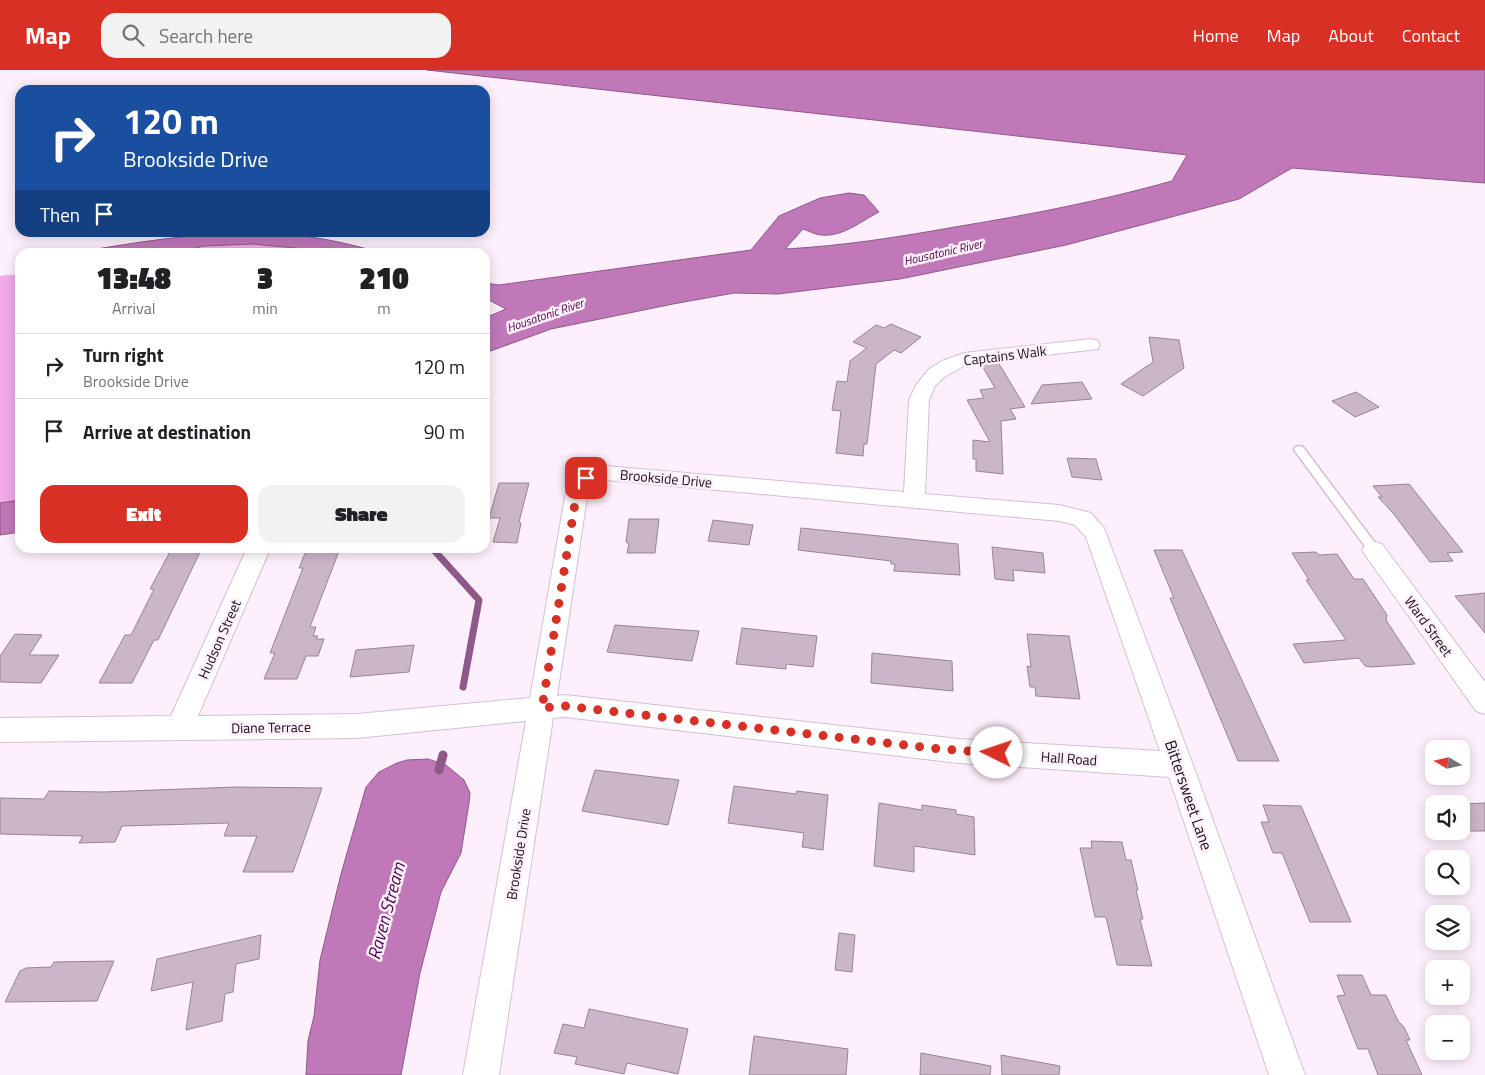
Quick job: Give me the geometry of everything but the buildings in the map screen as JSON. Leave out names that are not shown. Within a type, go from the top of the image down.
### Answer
[{"type":"street","name":"Captains Walk","points":[[914,502],[919,400],[925,385],[937,372],[954,362],[974,357],[1091,345]]},
{"type":"street","name":"Brookside Drive","points":[[481,1075],[576,497],[579,487],[586,478],[598,474],[614,473],[914,502],[1059,513],[1083,519]]},
{"type":"street","name":"Bittersweet Lane","points":[[1083,519],[1096,534],[1287,1075]]},
{"type":"street","name":"Ward Street","points":[[1374,550],[1485,703]]},
{"type":"street","name":"Hudson Street","points":[[179,729],[256,553]]},
{"type":"street","name":"Hall Road","points":[[542,708],[565,706],[959,751],[1179,765]]},
{"type":"street","name":"Diane Terrace","points":[[0,730],[357,726],[542,708]]},
{"type":"lane","points":[[1299,449],[1374,550]]},
{"type":"shaded area","points":[[252,244],[295,248],[197,248],[203,246]]},
{"type":"shaded area","points":[[15,274],[15,501],[0,503],[0,276]]},
{"type":"water","name":"Housatonic River","points":[[427,70],[1485,70],[1485,183],[1292,168],[1239,199],[1066,245],[900,279],[778,294],[734,293],[673,304],[551,329],[490,351],[490,316],[506,309],[490,301],[490,284],[499,285],[751,250],[779,216],[820,198],[849,193],[864,195],[879,212],[852,228],[837,234],[820,235],[803,229],[785,249],[870,241],[1010,218],[1172,181],[1187,155]]},
{"type":"water","points":[[185,237],[308,237],[362,248],[295,248],[252,244],[203,246],[197,248],[104,248]]},
{"type":"water","points":[[15,501],[15,533],[0,535],[0,503]]},
{"type":"water","points":[[428,759],[446,765],[464,780],[470,793],[461,853],[441,892],[420,973],[401,1075],[306,1075],[308,1041],[314,1016],[320,960],[341,874],[366,787],[379,772],[397,763],[407,760]]},
{"type":"waterway","name":"Raven Stream","points":[[437,553],[479,600],[463,687]]},
{"type":"waterway","name":"Raven Stream","points":[[439,770],[443,755]]},
{"type":"route","points":[[586,478],[579,487],[576,497],[542,708],[565,706],[940,749],[997,753]]}]
